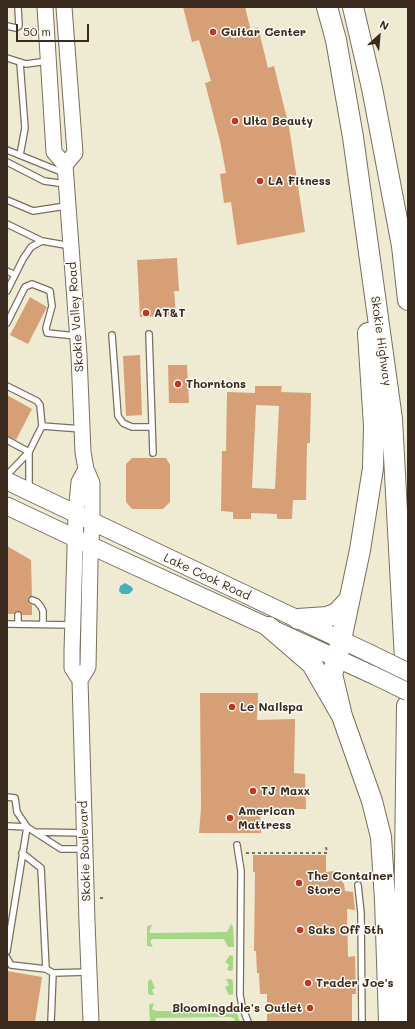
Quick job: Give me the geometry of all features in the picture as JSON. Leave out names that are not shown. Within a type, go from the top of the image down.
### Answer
[{"type":"highway","name":"Skokie Highway","points":[[327,7],[336,40],[353,137],[392,419],[407,687],[403,1022]]},
{"type":"highway","points":[[353,7],[372,88],[402,246],[408,300]]},
{"type":"highway","points":[[353,137],[374,426],[372,476],[362,537],[339,649],[332,674],[342,716],[372,801],[381,836],[385,900],[389,1022]]},
{"type":"highway","points":[[402,246],[408,267]]},
{"type":"highway","points":[[298,619],[327,617],[337,612],[349,600]]},
{"type":"highway","points":[[269,627],[312,664],[342,716]]},
{"type":"main road","name":"Skokie Valley Road","points":[[44,7],[54,152],[66,174],[78,336],[83,452],[86,470],[92,483],[91,546]]},
{"type":"main road","points":[[64,7],[75,153],[66,174]]},
{"type":"main road","points":[[76,538],[76,514],[79,482],[86,470]]},
{"type":"main road","name":"Lake Cook Road","points":[[7,481],[298,619],[373,675],[407,687]]},
{"type":"main road","name":"Lake Cook Road","points":[[7,506],[269,627],[339,649],[369,653],[407,687]]},
{"type":"main road","name":"Skokie Boulevard","points":[[76,538],[72,668],[80,680],[84,849],[91,1022]]},
{"type":"main road","name":"Skokie Boulevard","points":[[80,680],[88,667],[91,546]]},
{"type":"lane","points":[[7,26],[16,28],[19,26],[18,7]]},
{"type":"lane","points":[[7,58],[26,64],[48,61]]},
{"type":"lane","points":[[20,63],[25,128],[20,155]]},
{"type":"lane","points":[[7,150],[66,174]]},
{"type":"lane","points":[[7,162],[44,181],[66,174]]},
{"type":"lane","points":[[7,200],[33,211],[68,206]]},
{"type":"lane","points":[[7,224],[42,241],[71,246]]},
{"type":"lane","points":[[7,291],[23,259],[31,247],[42,241]]},
{"type":"lane","points":[[7,271],[15,275]]},
{"type":"lane","points":[[7,323],[26,287],[32,284],[50,291],[52,306],[46,328],[47,333],[78,336]]},
{"type":"lane","points":[[149,334],[153,453]]},
{"type":"lane","points":[[112,335],[118,416],[122,423],[132,426],[152,427]]},
{"type":"lane","points":[[7,386],[37,401],[40,405],[42,426],[29,452],[7,475]]},
{"type":"lane","points":[[42,426],[82,428]]},
{"type":"lane","points":[[7,440],[29,452]]},
{"type":"lane","points":[[29,452],[29,492]]},
{"type":"lane","points":[[32,600],[38,602],[43,611],[43,624]]},
{"type":"lane","points":[[18,614],[18,624]]},
{"type":"lane","points":[[7,624],[73,625]]},
{"type":"lane","points":[[7,797],[15,798],[17,812],[26,827],[61,849],[84,849]]},
{"type":"lane","points":[[7,826],[26,827]]},
{"type":"lane","points":[[7,951],[26,827]]},
{"type":"lane","points":[[34,832],[84,833]]},
{"type":"lane","points":[[237,845],[240,867],[240,995],[242,1006],[248,1022]]},
{"type":"lane","points":[[22,853],[41,868],[46,969]]},
{"type":"lane","points":[[358,885],[361,913],[362,1022]]},
{"type":"lane","points":[[7,958],[11,965],[46,969],[53,973],[89,972]]},
{"type":"lane","points":[[51,1022],[53,973]]},
{"type":"path","points":[[246,853],[326,853],[326,847]]},
{"type":"path","points":[[100,898],[105,898]]},
{"type":"green space","points":[[231,924],[233,926],[234,947],[228,947],[224,939],[153,939],[150,941],[153,947],[147,946],[147,927],[150,925],[152,925],[149,932],[152,933],[227,932]]},
{"type":"green space","points":[[230,955],[233,956],[232,971],[227,970],[229,965],[225,962]]},
{"type":"green space","points":[[151,979],[155,988],[152,990],[154,995],[150,995],[148,993],[148,981]]},
{"type":"green space","points":[[226,979],[231,979],[233,981],[233,994],[229,995],[225,987],[229,985]]},
{"type":"green space","points":[[232,1002],[240,1022],[234,1022],[235,1019],[230,1017],[156,1018],[155,1022],[150,1022],[149,1005],[154,1003],[152,1009],[156,1011],[227,1011]]},
{"type":"water","points":[[125,583],[132,587],[133,590],[129,594],[122,594],[119,591],[120,586]]},
{"type":"building","points":[[183,7],[245,7],[251,31],[258,27],[268,68],[274,66],[289,127],[305,232],[237,245],[231,202],[224,203],[220,174],[226,173],[220,141],[205,83],[211,81],[199,40],[192,42]]},
{"type":"building","points":[[177,258],[179,291],[174,291],[176,315],[140,317],[137,260]]},
{"type":"building","points":[[30,297],[47,307],[28,344],[10,335]]},
{"type":"building","points":[[140,355],[142,415],[126,416],[123,356]]},
{"type":"building","name":"Thorntons","points":[[168,365],[187,365],[189,403],[169,403]]},
{"type":"building","points":[[255,386],[282,386],[281,392],[311,393],[310,443],[307,443],[306,500],[293,500],[292,519],[277,519],[277,514],[251,513],[251,519],[233,519],[233,512],[221,511],[222,451],[226,451],[227,392],[255,393]],"holes":[[[256,405],[279,406],[275,489],[252,488]]]},
{"type":"building","points":[[7,395],[32,409],[16,440],[7,436]]},
{"type":"building","points":[[132,458],[166,458],[170,465],[170,502],[163,509],[132,509],[126,502],[126,464]]},
{"type":"building","points":[[7,546],[31,560],[32,596],[29,597],[28,600],[32,605],[32,615],[22,615],[18,611],[14,614],[7,614]]},
{"type":"building","points":[[200,693],[258,693],[257,720],[295,719],[294,773],[305,774],[306,809],[260,809],[261,833],[199,833],[201,808]]},
{"type":"building","points":[[253,855],[326,855],[326,872],[334,871],[344,884],[345,891],[353,892],[355,910],[347,909],[348,957],[355,956],[356,994],[352,994],[352,1022],[267,1022],[267,994],[260,994],[256,951],[254,951],[255,872],[253,872]]},
{"type":"building","points":[[7,971],[42,977],[35,1022],[7,1022]]},
{"type":"place","name":"Guitar Center","points":[[213,32]]},
{"type":"place","name":"Ulta Beauty","points":[[235,121]]},
{"type":"place","name":"LA Fitness","points":[[260,181]]},
{"type":"place","name":"AT&T","points":[[146,313]]},
{"type":"place","name":"Thorntons","points":[[178,384]]},
{"type":"place","name":"Le Nailspa","points":[[232,707]]},
{"type":"place","name":"TJ Maxx","points":[[253,791]]},
{"type":"place","name":"American Mattress","points":[[230,818]]},
{"type":"place","name":"The Container Store","points":[[299,883]]},
{"type":"place","name":"Saks Off 5th","points":[[300,930]]},
{"type":"place","name":"Trader Joe's","points":[[308,983]]},
{"type":"place","name":"Bloomingdale's Outlet","points":[[310,1008]]}]
